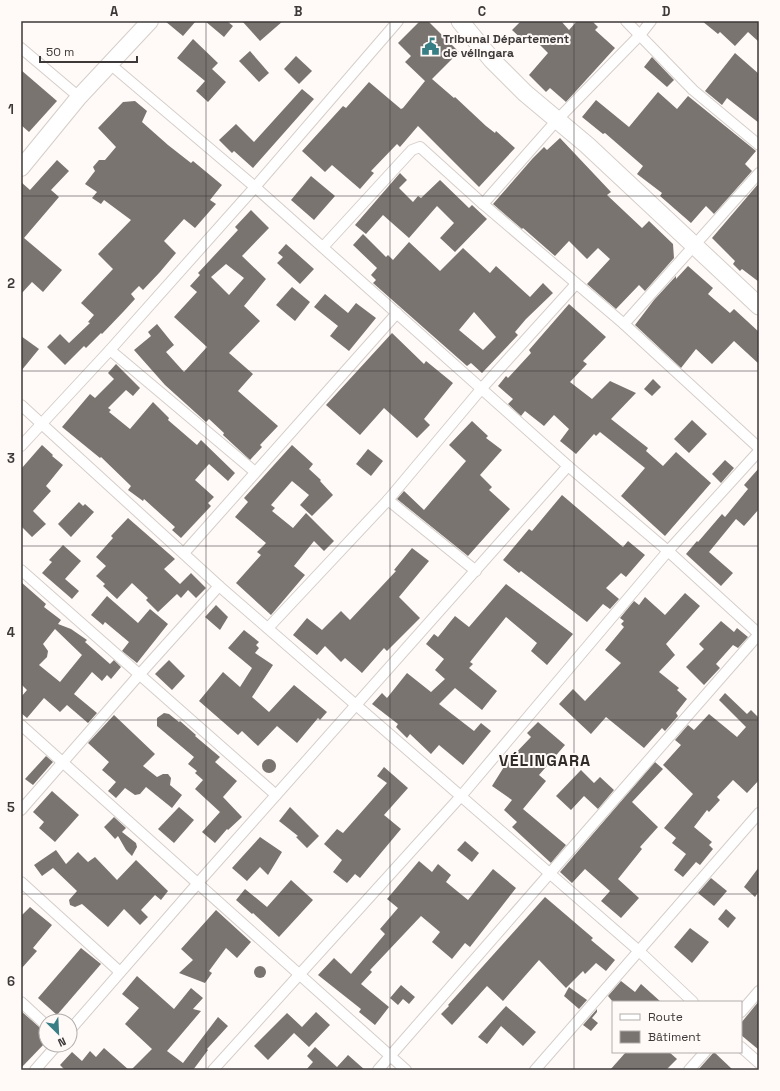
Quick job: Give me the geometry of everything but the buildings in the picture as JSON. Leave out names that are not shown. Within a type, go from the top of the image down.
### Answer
[{"type":"highway","points":[[460,21],[492,60],[525,93],[587,145],[759,306]]},
{"type":"main road","points":[[21,168],[79,98],[150,21]]},
{"type":"street","points":[[21,446],[110,350],[255,187],[398,21]]},
{"type":"street","points":[[626,21],[693,90],[759,145]]},
{"type":"street","points":[[483,204],[557,120],[640,35],[651,21]]},
{"type":"street","points":[[21,48],[79,98]]},
{"type":"street","points":[[110,64],[255,187],[568,466],[668,551],[759,634],[378,1070]]},
{"type":"street","points":[[213,1070],[298,974],[362,908],[462,795],[668,551],[759,450],[624,324],[483,204],[420,147],[412,150],[323,247]]},
{"type":"street","points":[[624,324],[759,173]]},
{"type":"street","points":[[268,628],[388,500],[482,388],[576,284]]},
{"type":"street","points":[[184,553],[397,313]]},
{"type":"street","points":[[110,350],[255,472]]},
{"type":"street","points":[[21,405],[40,424],[219,586],[356,706],[462,795],[639,951],[692,1001]]},
{"type":"street","points":[[78,1021],[198,883],[568,466]]},
{"type":"street","points":[[388,500],[476,571]]},
{"type":"street","points":[[21,570],[276,795]]},
{"type":"street","points":[[21,810],[219,586]]},
{"type":"street","points":[[21,726],[406,1070]]},
{"type":"street","points":[[534,1070],[759,813]]},
{"type":"street","points":[[21,882],[120,972]]},
{"type":"street","points":[[742,1011],[759,991]]},
{"type":"street","points":[[21,1002],[38,1018]]},
{"type":"street","points":[[742,1048],[759,1063]]},
{"type":"street","points":[[35,1070],[50,1053]]},
{"type":"street","points":[[689,1070],[704,1053]]},
{"type":"place","name":"Tribunal Département de vélingara","points":[[430,46]]},
{"type":"district","name":"VÉLINGARA","points":[[545,760]]}]
